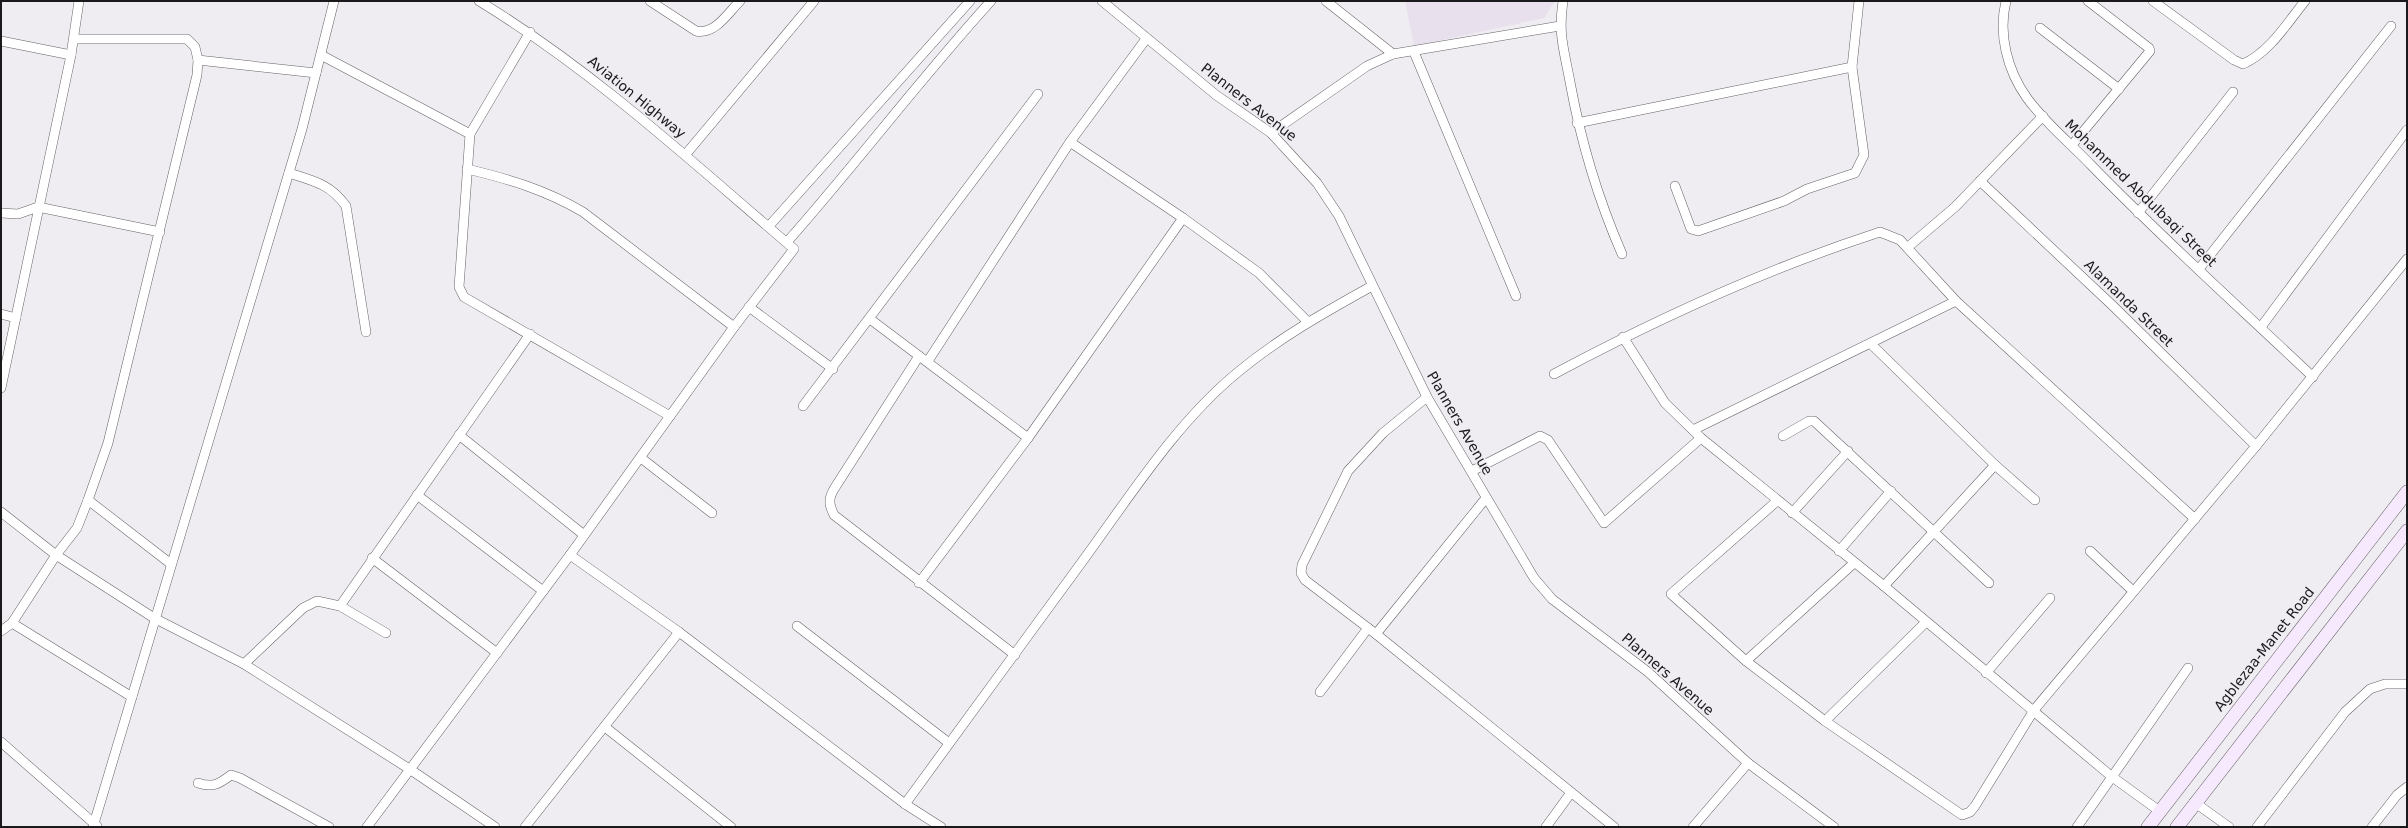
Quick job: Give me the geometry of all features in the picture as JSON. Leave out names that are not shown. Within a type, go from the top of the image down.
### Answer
[{"type":"main road","name":"Agblezaa-Manet Road","points":[[2148,827],[2158,810],[2407,492]]},
{"type":"main road","points":[[2177,827],[2194,802],[2407,531]]},
{"type":"street","points":[[1,388],[38,207],[75,38],[79,1]]},
{"type":"street","points":[[1,742],[95,825],[154,618],[289,173],[334,1]]},
{"type":"street","name":"Aviation Highway","points":[[479,1],[530,32],[582,70],[686,154],[791,246]]},
{"type":"street","points":[[650,1],[696,31],[702,32],[710,31],[740,1]]},
{"type":"street","points":[[686,154],[814,1]]},
{"type":"street","points":[[768,226],[970,1]]},
{"type":"street","points":[[367,827],[498,653],[641,458],[791,246],[829,195],[909,95],[991,1]]},
{"type":"street","name":"Planners Avenue","points":[[1102,1],[1146,39],[1216,95],[1271,134],[1317,183],[1338,216],[1427,397],[1534,578],[1552,599],[1648,672],[1748,763],[1834,827]]},
{"type":"street","points":[[1326,1],[1393,54]]},
{"type":"street","points":[[1563,1],[1560,26],[1577,123],[1610,228],[1622,254]]},
{"type":"street","points":[[1675,186],[1691,229],[1698,231],[1784,201],[1807,189],[1855,173],[1864,155],[1852,67],[1859,1]]},
{"type":"street","name":"Mohammed Abdulbaqi Street","points":[[2006,1],[2002,19],[2002,38],[2013,73],[2027,98],[2138,213],[2313,377]]},
{"type":"street","points":[[2072,145],[2150,51],[2149,48],[2088,1]]},
{"type":"street","points":[[2153,1],[2234,60],[2243,64],[2260,53],[2285,26],[2304,1]]},
{"type":"street","points":[[1271,134],[1367,66],[1393,54],[1414,52],[1560,26]]},
{"type":"street","points":[[2199,269],[2391,26]]},
{"type":"street","points":[[2040,28],[2119,89]]},
{"type":"street","points":[[530,32],[470,134],[459,287],[461,292],[469,301],[530,334],[670,416]]},
{"type":"street","points":[[1,631],[12,623],[56,555],[77,528],[88,500],[108,443],[197,75],[198,60],[195,47],[187,39],[75,38]]},
{"type":"street","points":[[928,361],[1070,142],[1146,39]]},
{"type":"street","points":[[1,42],[71,55]]},
{"type":"street","points":[[1414,52],[1516,296]]},
{"type":"street","points":[[321,55],[470,134]]},
{"type":"street","points":[[198,60],[316,72]]},
{"type":"street","points":[[1577,123],[1852,67]]},
{"type":"street","points":[[2138,213],[2233,92]]},
{"type":"street","points":[[803,406],[833,369],[1038,94]]},
{"type":"street","points":[[1908,247],[1954,207],[2043,116]]},
{"type":"street","points":[[2261,327],[2407,130]]},
{"type":"street","points":[[1070,142],[1183,218],[1259,273],[1308,322]]},
{"type":"street","points":[[468,169],[510,179],[564,200],[583,212],[734,326]]},
{"type":"street","points":[[289,173],[326,186],[338,195],[346,206],[366,332]]},
{"type":"street","name":"Alamanda Street","points":[[1980,181],[2112,305],[2256,446]]},
{"type":"street","points":[[1,214],[18,214],[38,207],[160,232]]},
{"type":"street","points":[[919,583],[1028,438],[1183,218]]},
{"type":"street","points":[[1554,374],[1623,337],[1750,279],[1828,249],[1880,232],[1888,234],[1908,247],[1956,301],[2195,519]]},
{"type":"street","points":[[1777,501],[1672,594],[1746,661],[1825,721],[1954,811],[1962,815],[1970,812],[1976,806],[2034,710],[2132,591],[2256,446],[2407,259]]},
{"type":"street","points":[[905,804],[1144,477],[1200,408],[1237,373],[1308,322],[1372,286]]},
{"type":"street","points":[[1693,430],[1956,301]]},
{"type":"street","points":[[749,307],[833,369]]},
{"type":"street","points":[[1,314],[16,318]]},
{"type":"street","points":[[870,319],[919,356],[928,361],[1028,438]]},
{"type":"street","points":[[340,606],[372,558],[530,334]]},
{"type":"street","points":[[1623,337],[1665,403],[1701,438],[1884,586],[1986,673],[2034,710],[2111,776],[2158,810]]},
{"type":"street","points":[[1871,344],[1995,465],[2035,500]]},
{"type":"street","points":[[919,356],[834,489],[830,497],[829,505],[834,515],[919,583],[1015,655]]},
{"type":"street","points":[[1427,397],[1383,433],[1348,471],[1302,565],[1301,573],[1305,580],[1376,634],[1570,794],[1614,827]]},
{"type":"street","points":[[1783,436],[1812,420],[1848,451],[1989,583]]},
{"type":"street","points":[[459,435],[584,535]]},
{"type":"street","points":[[1472,471],[1540,436],[1544,437],[1548,440],[1604,524],[1701,438]]},
{"type":"street","points":[[1792,513],[1848,451]]},
{"type":"street","points":[[641,458],[712,513]]},
{"type":"street","points":[[1884,586],[1995,465]]},
{"type":"street","points":[[1839,551],[1891,491]]},
{"type":"street","points":[[417,495],[543,591]]},
{"type":"street","points":[[1376,634],[1486,498]]},
{"type":"street","points":[[88,500],[171,564]]},
{"type":"street","points":[[1,512],[56,555],[154,618],[244,664],[411,770],[495,827]]},
{"type":"street","points":[[2090,551],[2132,591]]},
{"type":"street","points":[[570,555],[679,632],[905,804],[941,827]]},
{"type":"street","points":[[372,558],[498,653]]},
{"type":"street","points":[[1746,661],[1854,563]]},
{"type":"street","points":[[1986,673],[2050,598]]},
{"type":"street","points":[[244,664],[303,608],[317,601],[340,606],[386,633]]},
{"type":"street","points":[[1825,721],[1926,622]]},
{"type":"street","points":[[12,623],[132,696]]},
{"type":"street","points":[[797,626],[950,743]]},
{"type":"street","points":[[1320,692],[1368,628]]},
{"type":"street","points":[[530,825],[679,632]]},
{"type":"street","points":[[2077,827],[2111,776],[2188,668]]},
{"type":"street","points":[[2257,827],[2345,712],[2370,689],[2385,684],[2407,684]]},
{"type":"street","points":[[605,727],[731,827]]},
{"type":"street","points":[[1693,827],[1748,763]]},
{"type":"street","points":[[198,783],[210,787],[218,785],[231,775],[240,778],[329,827]]},
{"type":"street","points":[[2372,827],[2397,795],[2407,788]]},
{"type":"street","points":[[1546,827],[1570,794]]},
{"type":"street","points":[[2194,802],[2229,827]]},
{"type":"shaded area","points":[[1405,1],[1555,1],[1544,18],[1414,46]]}]
